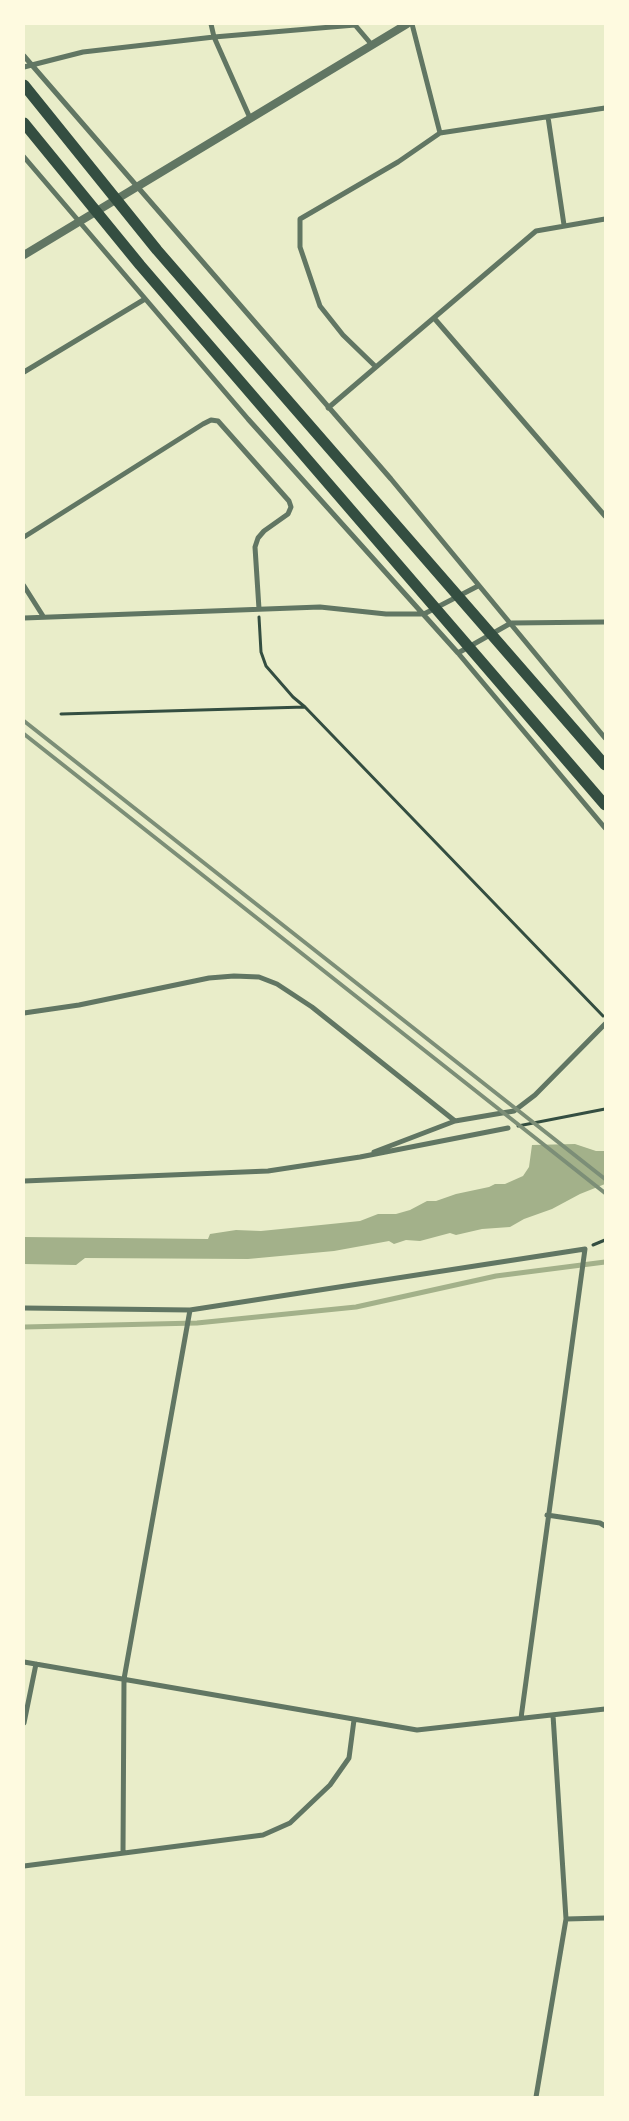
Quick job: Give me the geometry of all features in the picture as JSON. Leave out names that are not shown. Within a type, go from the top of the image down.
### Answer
[{"type":"highway","points":[[24,85],[157,250],[605,765]]},
{"type":"highway","points":[[24,123],[140,265],[605,805]]},
{"type":"street","points":[[212,24],[214,37],[250,118]]},
{"type":"street","points":[[24,255],[137,185],[407,24]]},
{"type":"street","points":[[412,24],[440,133]]},
{"type":"street","points":[[24,67],[82,52],[214,37],[355,25],[372,45]]},
{"type":"street","points":[[24,56],[391,480],[605,738]]},
{"type":"street","points":[[376,367],[343,335],[320,306],[300,247],[300,219],[398,162],[440,133],[605,108]]},
{"type":"street","points":[[548,117],[564,225]]},
{"type":"street","points":[[24,157],[248,420],[458,653],[605,828]]},
{"type":"street","points":[[328,408],[536,231],[605,219]]},
{"type":"street","points":[[24,372],[145,299]]},
{"type":"street","points":[[434,318],[605,516]]},
{"type":"street","points":[[24,537],[203,424],[211,420],[218,421],[289,501],[292,507],[288,514],[264,530],[258,538],[255,547],[259,609]]},
{"type":"street","points":[[24,586],[43,616]]},
{"type":"street","points":[[24,618],[320,607],[386,614],[424,614],[478,586]]},
{"type":"street","points":[[458,653],[511,623],[605,622]]},
{"type":"street","points":[[24,1014],[79,1005],[209,978],[259,977],[277,984],[312,1007],[455,1121]]},
{"type":"street","points":[[360,1157],[455,1121],[514,1111],[535,1095],[605,1024]]},
{"type":"street","points":[[24,1181],[268,1171],[360,1157],[508,1128]]},
{"type":"street","points":[[24,1308],[190,1310],[586,1248],[547,1515],[521,1718]]},
{"type":"street","points":[[123,1852],[124,1679],[190,1310]]},
{"type":"street","points":[[547,1515],[600,1523],[605,1526]]},
{"type":"street","points":[[24,1662],[417,1730],[605,1709]]},
{"type":"street","points":[[24,1723],[36,1664]]},
{"type":"street","points":[[536,2097],[566,1919],[553,1715]]},
{"type":"street","points":[[24,1866],[262,1834],[290,1823],[330,1785],[349,1758],[354,1720]]},
{"type":"street","points":[[566,1919],[605,1918]]},
{"type":"path","points":[[259,609],[259,637],[261,652],[266,666],[293,697],[305,707],[605,1018]]},
{"type":"path","points":[[62,714],[305,707]]},
{"type":"path","points":[[508,1128],[605,1109]]},
{"type":"shaded area","points":[[575,1144],[596,1151],[605,1151],[605,1184],[580,1194],[552,1209],[524,1219],[510,1227],[482,1229],[456,1235],[450,1233],[420,1241],[406,1240],[394,1244],[389,1241],[334,1251],[248,1259],[85,1258],[76,1265],[24,1264],[24,1237],[208,1239],[210,1234],[236,1230],[261,1231],[321,1225],[360,1221],[378,1214],[396,1214],[410,1210],[427,1201],[436,1201],[495,1184],[505,1184],[523,1176],[529,1167],[532,1145]]},
{"type":"waterway","points":[[24,1327],[197,1323],[356,1307],[496,1276],[605,1262]]},
{"type":"railway","points":[[24,721],[605,1179]]},
{"type":"railway","points":[[24,734],[605,1193]]}]
